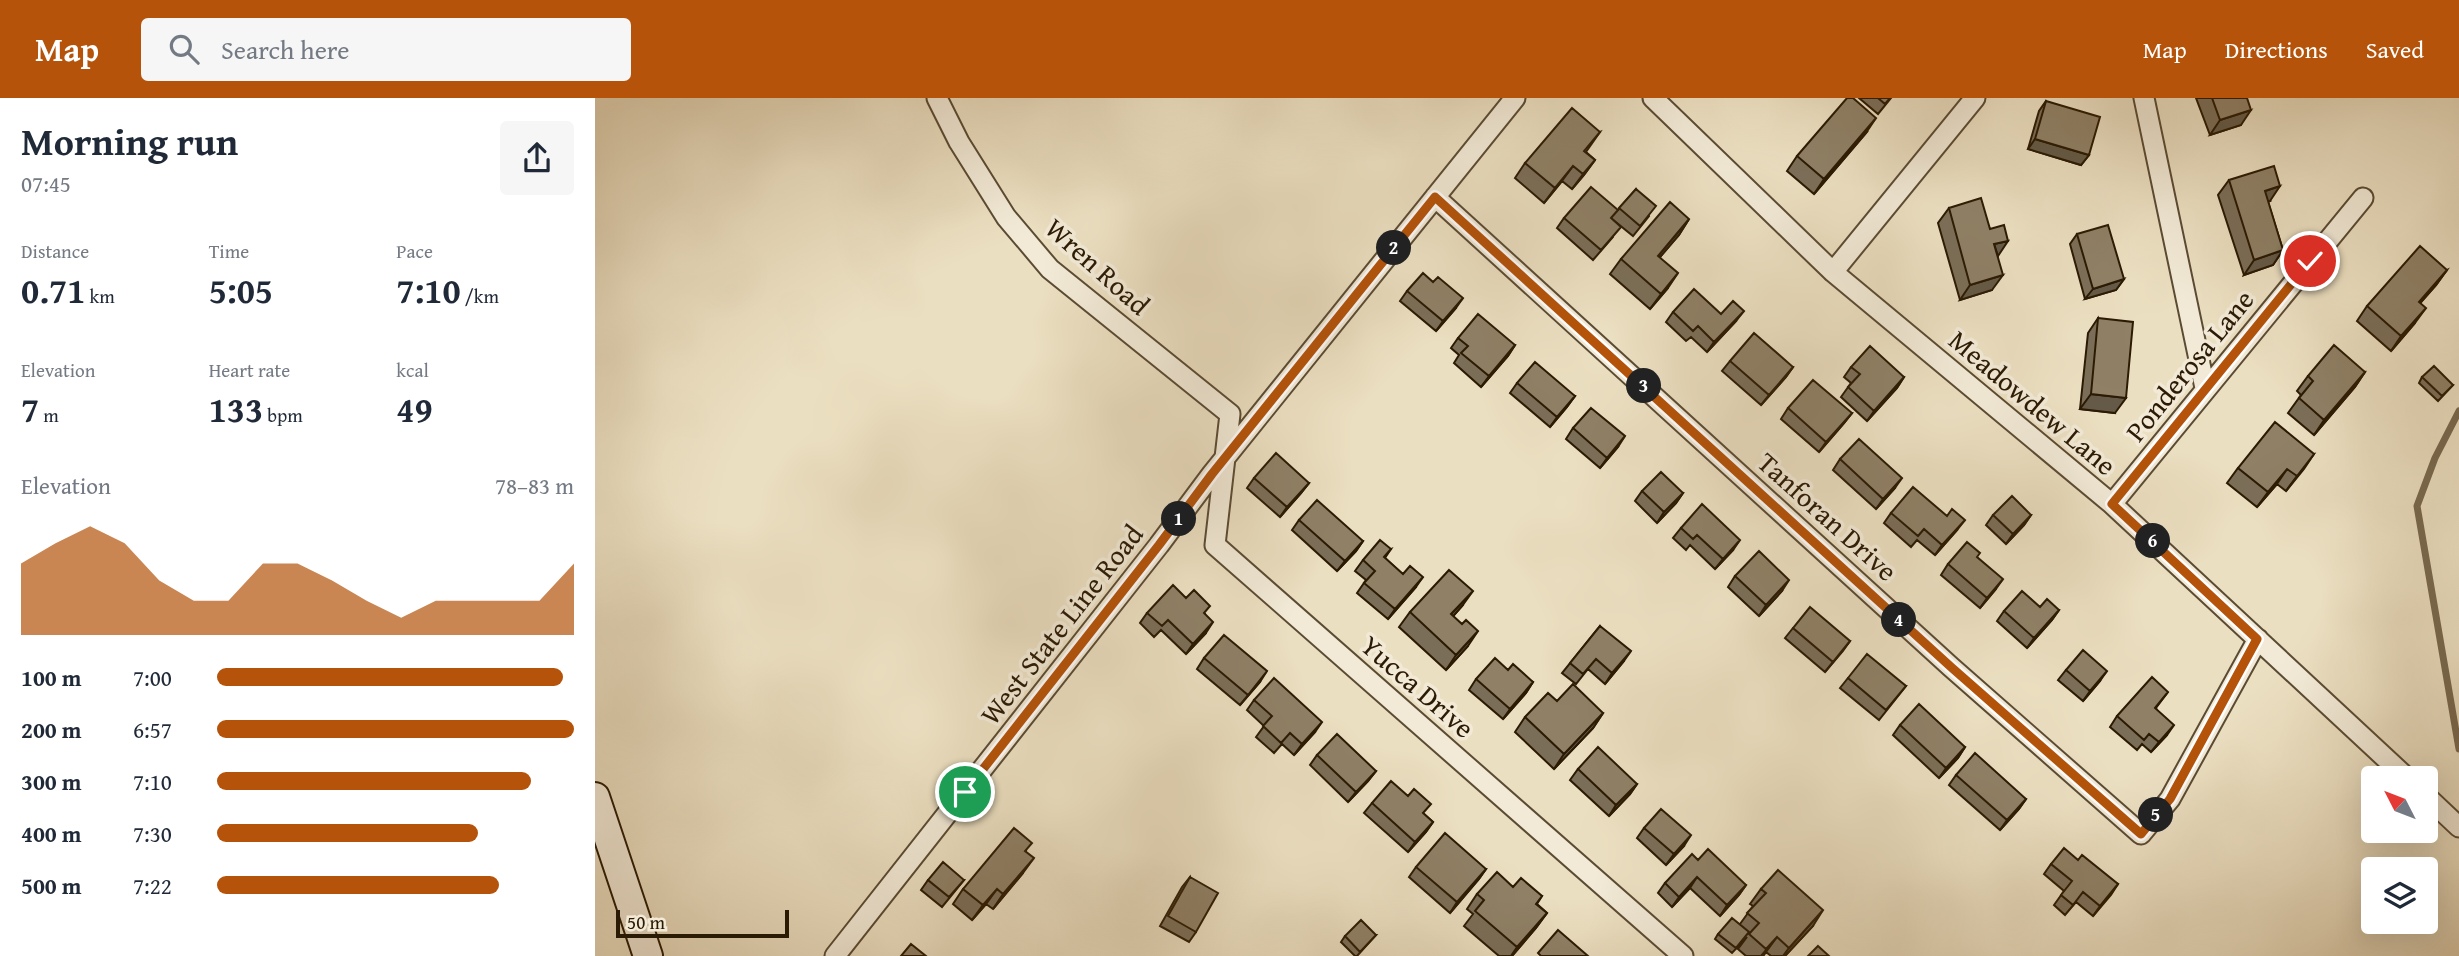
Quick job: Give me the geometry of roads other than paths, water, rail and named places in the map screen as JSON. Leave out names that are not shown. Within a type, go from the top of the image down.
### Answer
[{"type":"main road","points":[[595,797],[648,956]]},
{"type":"street","name":"Wren Road","points":[[937,98],[959,142],[1006,217],[1050,269],[1230,414]]},
{"type":"street","name":"West State Line Road","points":[[835,956],[1225,459],[1515,98]]},
{"type":"street","name":"Meadowdew Lane","points":[[1653,98],[1833,272],[2112,504],[2394,766]]},
{"type":"street","points":[[1833,272],[1975,98]]},
{"type":"street","points":[[2144,98],[2205,388]]},
{"type":"street","name":"Tanforan Drive","points":[[1435,197],[1941,658],[2141,834],[2170,799],[2257,639]]},
{"type":"street","name":"Ponderosa Lane","points":[[2112,504],[2363,198]]},
{"type":"street","name":"Yucca Drive","points":[[1230,414],[1215,545],[1683,956]]},
{"type":"street","points":[[2438,807],[2459,827]]},
{"type":"waterway","points":[[2459,411],[2435,458],[2417,506],[2459,749]]}]
